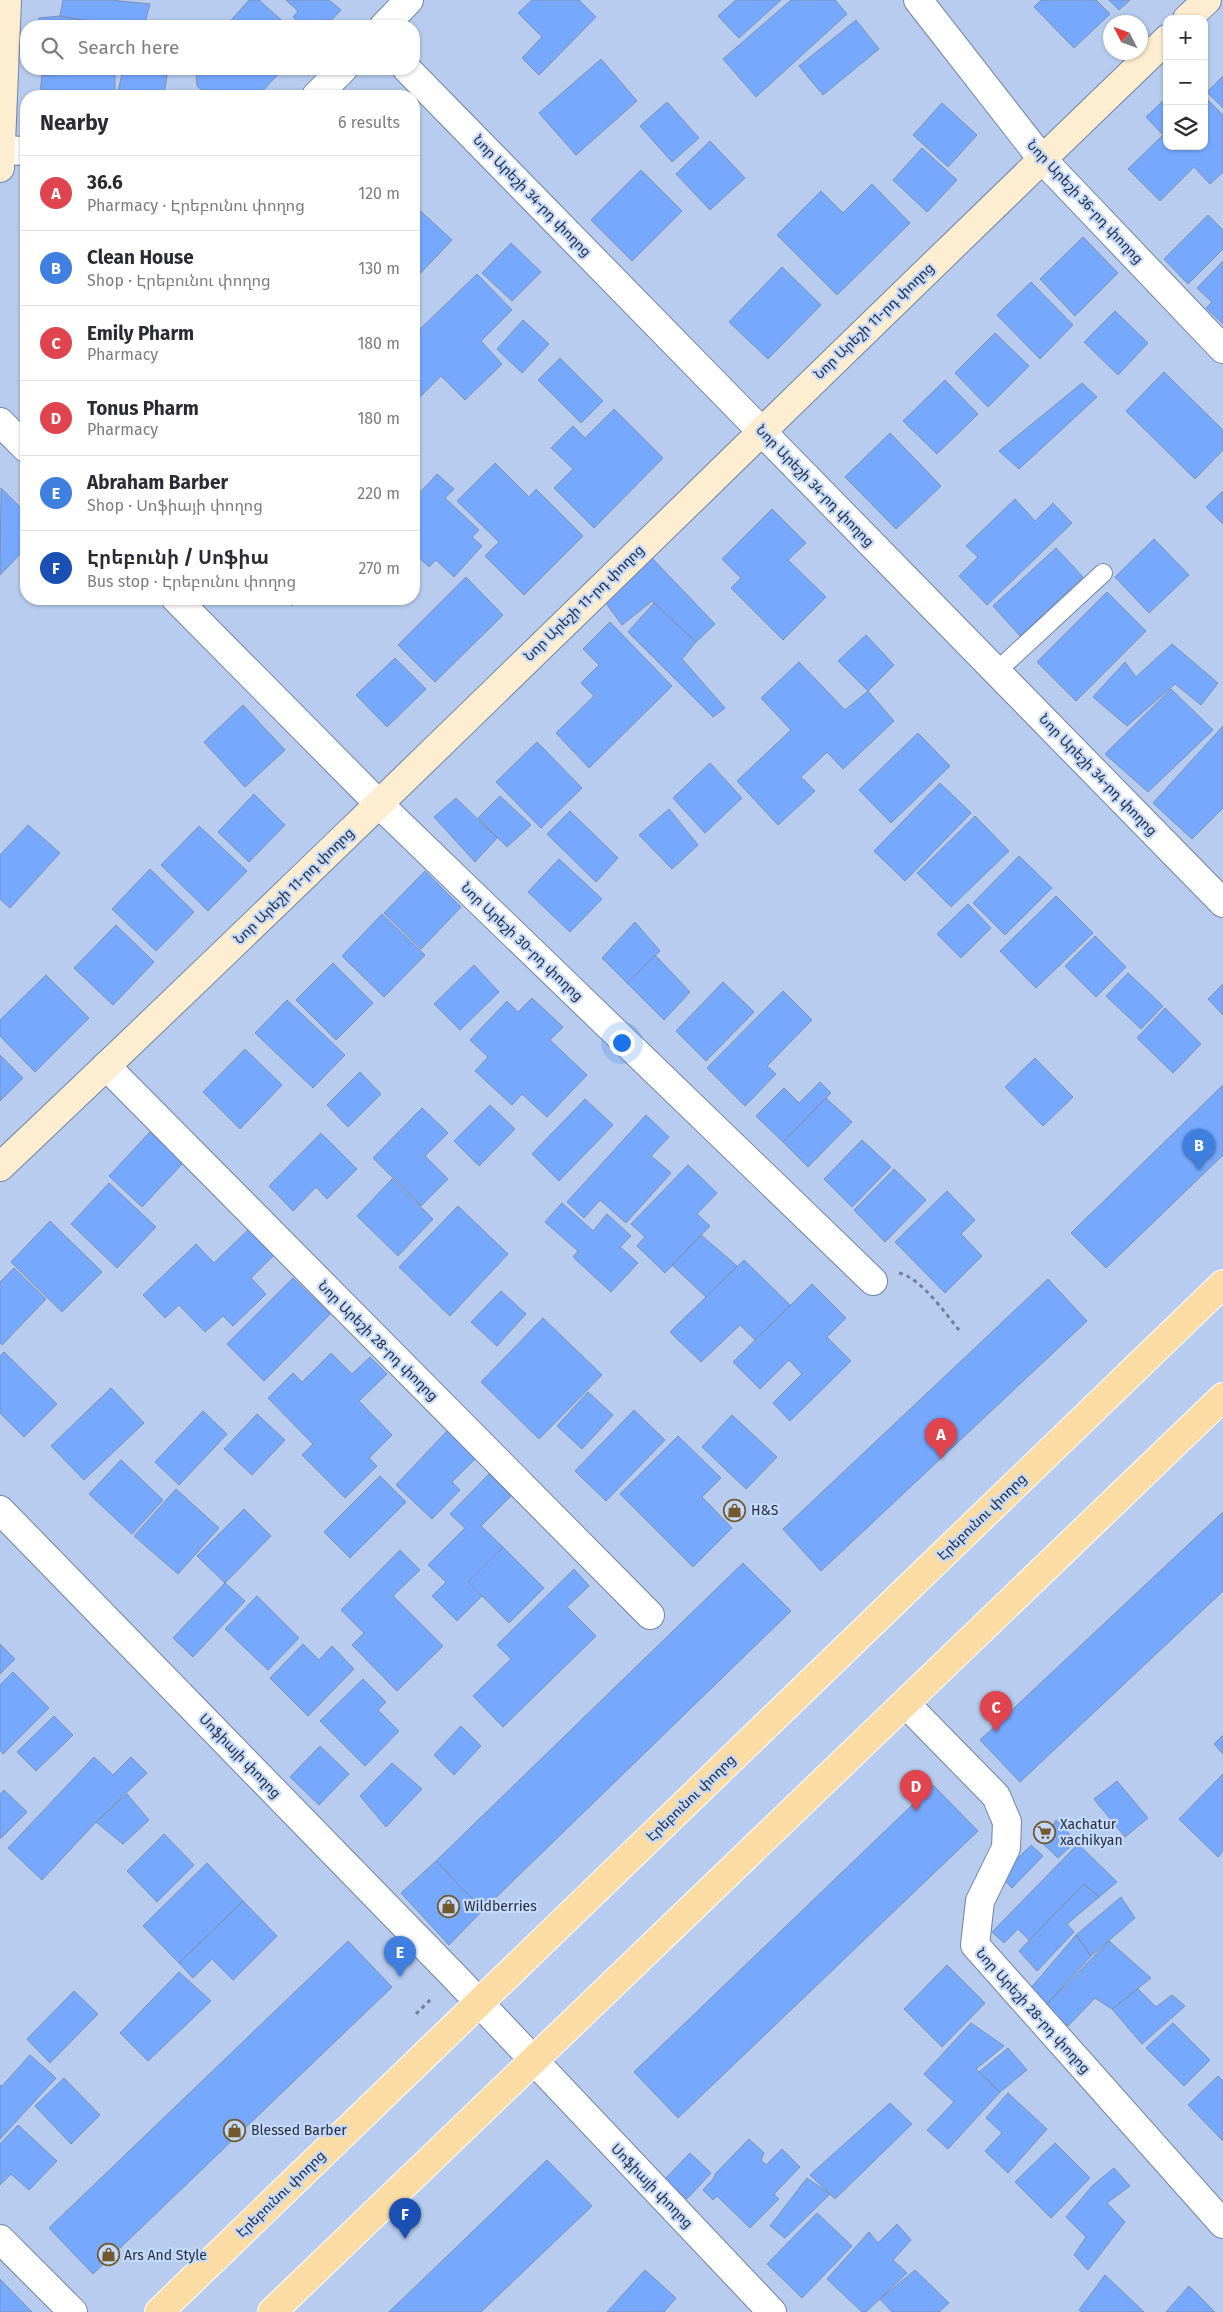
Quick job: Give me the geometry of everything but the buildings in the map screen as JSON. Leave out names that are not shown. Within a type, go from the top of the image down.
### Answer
[{"type":"main road","name":"Էրեբունու փողոց","points":[[159,2312],[1223,1284]]},
{"type":"main road","points":[[272,2312],[1223,1397]]},
{"type":"street","points":[[7,0],[7,155]]},
{"type":"street","points":[[390,20],[409,0]]},
{"type":"street","name":"Նոր Արեշի 36-րդ փողոց","points":[[918,0],[1042,159],[1223,349]]},
{"type":"street","points":[[1191,15],[1207,0]]},
{"type":"street","name":"Նոր Արեշի 11-րդ փողոց","points":[[0,1167],[379,804],[760,430],[1163,42]]},
{"type":"street","points":[[322,90],[337,75]]},
{"type":"street","name":"Նոր Արեշի 34-րդ փողոց","points":[[413,75],[1223,903]]},
{"type":"street","points":[[0,422],[20,442]]},
{"type":"street","name":"Նոր Արեշի 30-րդ փողոց","points":[[182,605],[379,804],[873,1280]]},
{"type":"street","name":"Նոր Արեշի 28-րդ փողոց","points":[[106,1066],[650,1616]]},
{"type":"street","name":"Սոֆիայի փողոց","points":[[0,1510],[479,2003],[772,2312]]},
{"type":"street","name":"Նոր Արեշի 28-րդ փողոց","points":[[905,1703],[996,1796],[1007,1822],[1006,1848],[980,1901],[975,1945],[1223,2224]]},
{"type":"street","points":[[0,2239],[73,2312]]},
{"type":"lane","points":[[996,672],[1104,573]]},
{"type":"path","points":[[873,1280],[891,1272],[908,1275],[931,1296],[960,1330]]},
{"type":"path","points":[[416,2014],[432,1998]]},
{"type":"place","name":"Clean House","points":[[1199,1170]]},
{"type":"place","name":"36.6","points":[[941,1459]]},
{"type":"place","name":"H&S","points":[[735,1510]]},
{"type":"place","name":"Emily Pharm","points":[[996,1732]]},
{"type":"place","name":"Tonus Pharm","points":[[916,1811]]},
{"type":"place","name":"Xachatur xachikyan","points":[[1044,1832]]},
{"type":"place","name":"Wildberries","points":[[448,1906]]},
{"type":"place","name":"Abraham Barber","points":[[400,1977]]},
{"type":"place","name":"Blessed Barber","points":[[235,2130]]},
{"type":"place","name":"Էրեբունի / Սոֆիա","points":[[405,2239]]},
{"type":"place","name":"Ars And Style","points":[[108,2255]]}]
